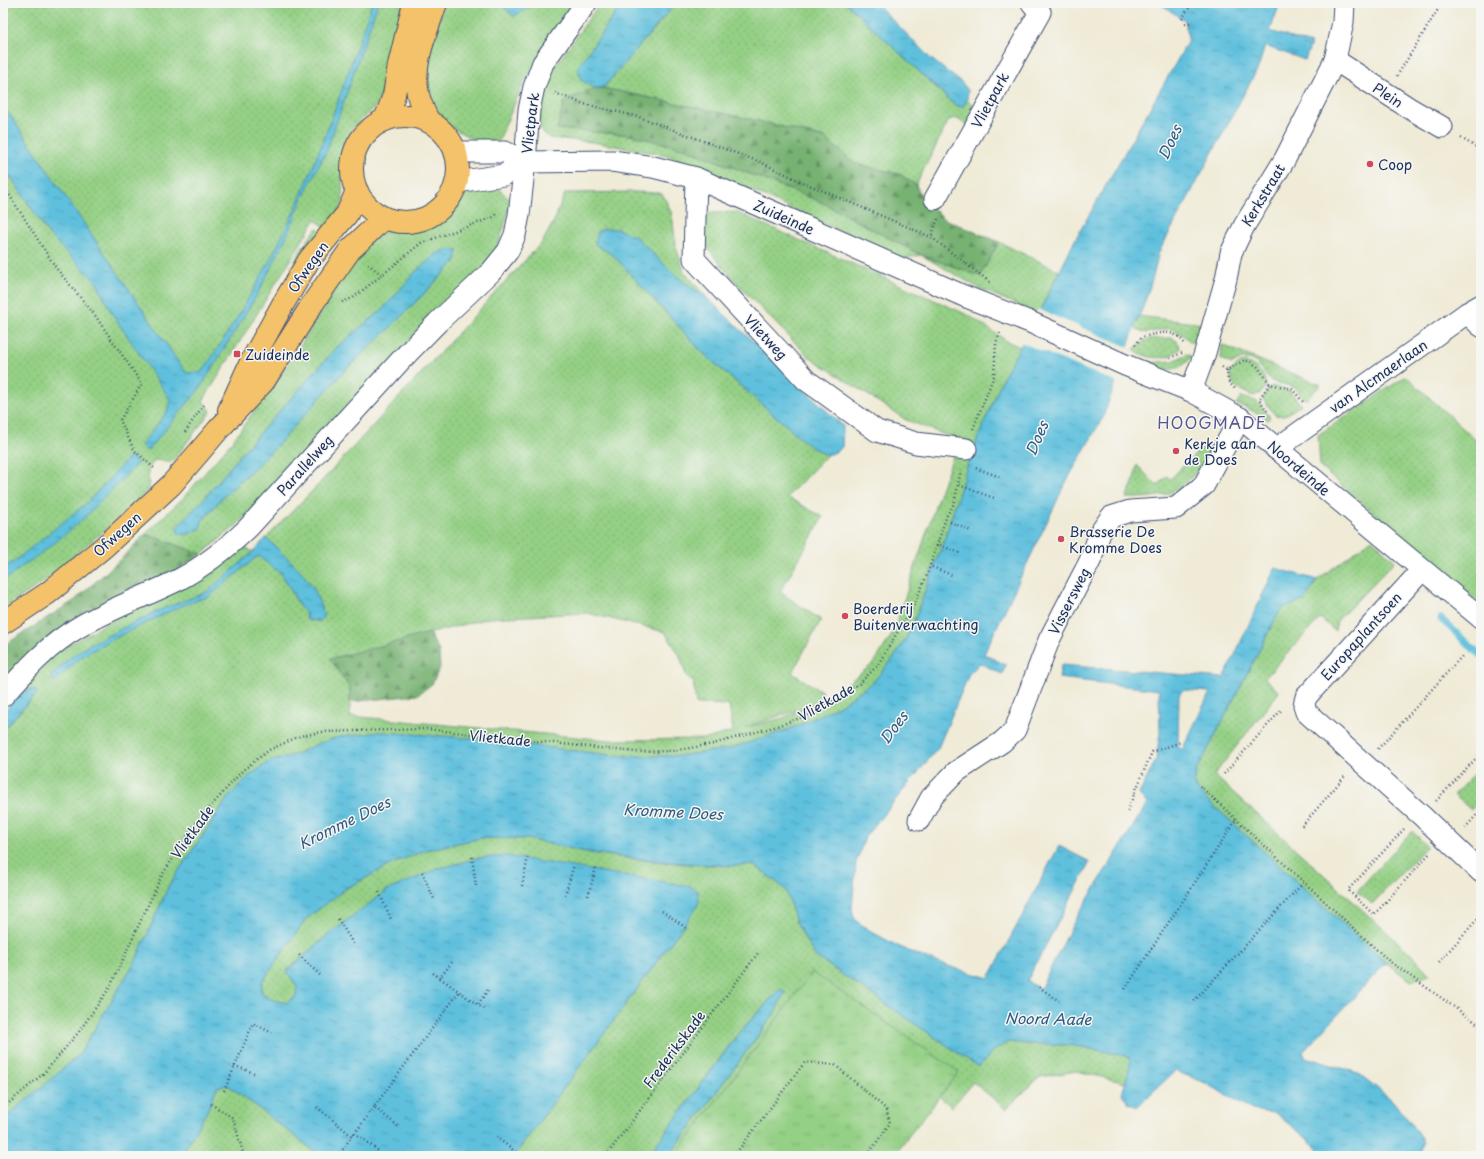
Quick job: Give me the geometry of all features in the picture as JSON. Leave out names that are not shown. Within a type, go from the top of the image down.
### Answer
[{"type":"main road","points":[[385,120],[394,96],[399,64],[414,3]]},
{"type":"main road","points":[[428,120],[418,94],[416,76],[419,55],[436,3]]},
{"type":"main road","points":[[406,115],[428,120],[445,133],[450,139],[456,152],[458,161],[457,182],[451,196],[447,202],[429,216],[414,221],[406,222],[384,218],[368,207],[357,191],[352,175],[352,166],[356,149],[370,128],[392,117],[406,115]]},
{"type":"main road","name":"Ofwegen","points":[[218,430],[251,362],[283,304],[309,260],[347,214],[357,191]]},
{"type":"main road","name":"Ofwegen","points":[[3,623],[48,593],[105,546],[171,485],[218,430],[264,382],[313,304],[350,250],[384,218]]},
{"type":"street","name":"Vlietpark","points":[[526,162],[529,110],[534,87],[543,63],[586,3]]},
{"type":"street","name":"Vlietpark","points":[[934,199],[1040,12],[1032,3]]},
{"type":"street","name":"Kerkstraat","points":[[1191,391],[1197,353],[1226,279],[1231,253],[1244,226],[1285,159],[1335,60],[1343,22],[1344,3]]},
{"type":"street","name":"Plein","points":[[1335,60],[1386,94],[1442,127]]},
{"type":"street","name":"Zuideinde","points":[[456,152],[505,152],[526,162],[612,161],[653,167],[696,178],[964,296],[1030,322]]},
{"type":"street","name":"Zuideinde","points":[[457,182],[504,175],[526,162]]},
{"type":"street","name":"Parallelweg","points":[[3,696],[46,650],[62,638],[80,626],[190,573],[212,560],[248,528],[401,360],[438,322],[492,272],[508,251],[519,215],[526,162]]},
{"type":"street","name":"Vlietweg","points":[[696,178],[694,259],[806,380],[877,431],[969,458]]},
{"type":"street","name":"van Alcmaerlaan","points":[[1276,449],[1318,418],[1476,314]]},
{"type":"street","name":"Noordeinde","points":[[1030,322],[1130,356],[1240,418],[1481,618]]},
{"type":"street","name":"Vissersweg","points":[[919,820],[931,798],[956,772],[1002,742],[1014,730],[1049,640],[1090,561],[1100,533],[1110,517],[1130,511],[1176,508],[1204,485],[1240,418]]},
{"type":"street","name":"Europaplantsoen","points":[[1304,705],[1306,697],[1422,570]]},
{"type":"street","points":[[1304,705],[1306,712],[1481,872]]},
{"type":"path","points":[[1386,94],[1442,3]]},
{"type":"path","points":[[1182,19],[1190,6]]},
{"type":"path","points":[[1185,24],[1193,22]]},
{"type":"path","points":[[3,185],[56,268],[94,314],[142,384],[120,420],[134,450],[157,472]]},
{"type":"path","points":[[934,199],[940,213],[931,237],[994,285]]},
{"type":"path","points":[[339,303],[353,298],[382,275]]},
{"type":"path","name":"Vlietkade","points":[[3,1108],[44,1073],[78,1033],[110,987],[162,875],[195,824],[243,770],[269,750],[300,736],[322,732],[426,729],[635,752],[672,751],[713,744],[774,727],[806,716],[859,684],[877,666],[913,607],[927,575],[947,516],[954,504],[957,483],[969,458],[994,376],[996,342],[1009,313]]},
{"type":"path","points":[[1130,356],[1142,337],[1172,333],[1181,338],[1197,353],[1226,370],[1228,381],[1239,394]]},
{"type":"path","points":[[1165,359],[1197,353]]},
{"type":"path","points":[[1226,370],[1243,361],[1249,361],[1257,366],[1270,384],[1292,389],[1318,418]]},
{"type":"path","points":[[1252,399],[1259,398]]},
{"type":"path","points":[[969,458],[1000,477]]},
{"type":"path","points":[[959,485],[994,498]]},
{"type":"path","points":[[950,522],[971,532]]},
{"type":"path","points":[[940,545],[962,554]]},
{"type":"path","points":[[932,567],[954,576]]},
{"type":"path","points":[[1302,826],[1462,655]]},
{"type":"path","points":[[1224,774],[1284,707],[1304,705]]},
{"type":"path","points":[[1127,811],[1152,752],[1181,742]]},
{"type":"path","points":[[1444,838],[1374,915],[1348,890],[1481,752]]},
{"type":"path","points":[[1200,786],[1389,961],[1481,1026]]},
{"type":"path","points":[[1125,989],[1236,820]]},
{"type":"path","points":[[472,857],[476,886]]},
{"type":"path","points":[[522,886],[528,857]]},
{"type":"path","points":[[565,894],[574,865]]},
{"type":"path","points":[[588,896],[596,867]]},
{"type":"path","points":[[422,872],[434,899]]},
{"type":"path","points":[[1194,1001],[1304,882]]},
{"type":"path","points":[[379,892],[391,919]]},
{"type":"path","points":[[662,910],[688,929]]},
{"type":"path","points":[[1439,962],[1481,915]]},
{"type":"path","points":[[338,919],[354,945]]},
{"type":"path","points":[[299,954],[321,976]]},
{"type":"path","name":"Frederikskade","points":[[606,1156],[758,954]]},
{"type":"path","points":[[440,978],[452,962]]},
{"type":"path","points":[[433,973],[484,1009]]},
{"type":"path","points":[[1039,987],[1059,1001]]},
{"type":"path","points":[[478,1005],[489,988]]},
{"type":"path","points":[[338,1156],[459,992]]},
{"type":"path","points":[[224,1091],[253,1023],[272,1033]]},
{"type":"path","points":[[734,1156],[805,1062],[835,1065],[886,1109],[890,1124],[867,1156]]},
{"type":"path","points":[[235,1066],[254,1073]]},
{"type":"path","points":[[211,1104],[233,1118],[244,1156]]},
{"type":"path","points":[[317,1107],[352,1136]]},
{"type":"path","points":[[374,1107],[398,1126]]},
{"type":"path","points":[[355,1132],[380,1152]]},
{"type":"path","points":[[496,1137],[521,1156]]},
{"type":"green space","points":[[3,3],[407,3],[378,104],[351,130],[341,156],[343,204],[327,228],[315,220],[203,401],[211,411],[172,462],[155,460],[148,469],[149,489],[116,520],[45,581],[3,609],[3,165],[50,236],[97,283],[113,315],[186,374],[3,105]]},
{"type":"green space","points":[[444,3],[499,3],[514,16],[532,6],[532,3],[577,3],[524,82],[498,142],[478,142],[449,126],[433,112],[425,94],[425,68]]},
{"type":"green space","points":[[600,3],[623,3],[605,28],[581,80],[594,88],[565,102],[558,129],[631,135],[686,149],[819,201],[921,255],[902,259],[732,182],[667,155],[592,142],[549,138],[540,129],[539,119],[541,95],[553,69]]},
{"type":"green space","points":[[676,3],[846,3],[955,105],[963,107],[967,100],[978,109],[970,126],[955,118],[949,120],[916,185],[899,174],[856,164],[825,138],[759,121],[603,88]]},
{"type":"green space","points":[[594,88],[603,88],[759,121],[825,138],[856,164],[899,174],[916,185],[921,196],[944,219],[999,242],[980,276],[921,255],[819,201],[686,149],[631,135],[557,129],[564,102]]},
{"type":"green space","points":[[493,186],[503,193],[511,202],[495,257],[237,525],[202,554],[145,534],[183,498],[231,443],[294,356],[360,248],[387,230],[418,230],[431,224],[472,189]],"holes":[[[450,249],[458,251],[455,262],[382,336],[348,367],[273,450],[221,499],[202,521],[177,527],[203,500],[242,453],[337,347],[383,309],[418,269],[438,253]]]},
{"type":"green space","points":[[634,192],[660,193],[663,195],[672,214],[676,247],[684,271],[707,298],[676,276],[595,244],[613,255],[705,355],[811,447],[827,455],[787,497],[823,517],[780,592],[821,620],[792,673],[823,692],[812,705],[833,695],[874,663],[893,633],[959,440],[906,420],[808,356],[737,284],[705,245],[701,228],[709,213],[736,212],[968,315],[1007,341],[1020,347],[1002,380],[969,460],[946,535],[911,629],[896,655],[874,681],[839,706],[798,726],[728,749],[679,756],[617,756],[469,738],[380,732],[317,744],[292,756],[269,762],[229,796],[169,885],[136,960],[79,1055],[3,1120],[3,730],[38,692],[33,689],[20,694],[29,677],[51,655],[242,546],[253,552],[282,574],[300,607],[305,612],[307,620],[321,621],[300,570],[266,538],[320,483],[543,241],[554,221],[565,193]],"holes":[[[587,613],[665,632],[680,656],[687,678],[693,680],[696,704],[729,705],[733,731],[706,739],[609,740],[350,716],[350,688],[331,659],[489,618]],[[805,707],[783,718],[743,728]]]},
{"type":"green space","points":[[317,228],[323,232],[291,268],[302,248]]},
{"type":"green space","points":[[999,242],[1059,271],[1038,314],[981,289],[921,255],[980,276]]},
{"type":"green space","points":[[1139,316],[1203,324],[1200,336],[1192,343],[1182,334],[1169,328],[1146,333],[1134,328]]},
{"type":"green space","points":[[1172,338],[1177,341],[1180,349],[1169,356],[1160,358],[1150,357],[1134,349],[1148,339]]},
{"type":"green space","points":[[1222,345],[1321,385],[1306,400],[1294,387],[1271,381],[1259,365],[1250,359],[1242,359],[1232,364],[1221,359]]},
{"type":"green space","points":[[1187,354],[1192,357],[1187,362],[1176,368],[1160,368],[1147,363],[1173,361]]},
{"type":"green space","points":[[1246,362],[1254,366],[1263,375],[1266,383],[1266,387],[1261,393],[1253,396],[1237,387],[1230,377],[1230,372],[1240,363]]},
{"type":"green space","points":[[1406,376],[1481,445],[1481,598],[1478,602],[1320,467],[1318,435]]},
{"type":"green space","points":[[1271,386],[1290,391],[1301,405],[1284,416],[1275,415],[1262,398]]},
{"type":"green space","points":[[1241,397],[1256,401],[1270,417],[1268,420],[1249,409],[1236,404]]},
{"type":"green space","points":[[1204,446],[1211,452],[1192,477],[1180,487],[1166,494],[1146,498],[1126,498],[1133,483],[1137,465],[1157,486],[1167,476],[1170,479]]},
{"type":"green space","points":[[145,534],[202,554],[3,685],[3,646],[75,600],[122,558]]},
{"type":"green space","points":[[1372,539],[1395,561],[1337,621],[1335,631],[1320,618],[1265,678],[1279,692],[1214,775],[1412,955],[1430,975],[1411,981],[1386,963],[1201,794],[1194,784],[1196,772],[1279,612],[1284,607],[1305,600],[1317,580]]},
{"type":"green space","points":[[429,633],[439,651],[440,667],[432,684],[417,695],[350,702],[350,688],[330,659]]},
{"type":"green space","points":[[1481,766],[1481,798],[1471,810],[1454,795]]},
{"type":"green space","points":[[1412,831],[1427,846],[1372,904],[1357,891]]},
{"type":"green space","points":[[481,838],[515,838],[535,840],[592,853],[673,863],[713,865],[754,864],[786,890],[796,922],[815,956],[979,1067],[992,1052],[1008,1042],[1071,1045],[1119,1054],[1131,1058],[1126,1083],[1077,1071],[1040,1077],[1006,1109],[973,1082],[952,1107],[937,1095],[681,1156],[669,1156],[774,1014],[785,992],[780,989],[740,1031],[648,1156],[514,1156],[695,910],[478,858],[438,869],[386,891],[329,934],[287,970],[297,987],[296,996],[286,1003],[273,1000],[261,992],[262,982],[306,919],[345,889],[394,863],[425,850]]},
{"type":"green space","points":[[812,972],[959,1072],[893,1156],[675,1156]]},
{"type":"green space","points":[[228,1085],[321,1156],[181,1156],[207,1111],[217,1087]]},
{"type":"water","points":[[372,3],[378,3],[327,150],[308,187],[284,242],[258,293],[199,390],[147,451],[141,445],[167,412],[170,399],[113,315],[97,283],[50,236],[3,165],[3,105],[186,373],[202,372],[245,304],[283,234],[332,118]]},
{"type":"water","points":[[499,3],[532,3],[532,6],[514,16]]},
{"type":"water","points":[[623,3],[676,3],[603,88],[594,88],[581,80],[578,67]]},
{"type":"water","points":[[846,3],[876,3],[931,59],[961,82],[968,90],[967,100],[963,107],[955,105]]},
{"type":"water","points":[[1159,3],[1280,3],[1270,31],[1311,44],[1305,60],[1265,46],[1258,68],[1159,252],[1143,307],[1134,328],[1103,417],[1065,484],[984,654],[1006,665],[1002,674],[980,663],[969,674],[938,748],[865,837],[856,863],[852,909],[855,920],[896,945],[934,961],[989,978],[1059,846],[1090,862],[1027,981],[1040,989],[1075,920],[1147,804],[1139,794],[1156,760],[1160,733],[1159,690],[1059,678],[1061,665],[1224,678],[1275,568],[1317,580],[1305,600],[1285,607],[1279,612],[1196,772],[1194,784],[1201,794],[1386,963],[1303,1052],[1305,1057],[1358,1073],[1392,1100],[1414,1127],[1423,1142],[1421,1150],[1424,1156],[1326,1156],[1275,1113],[1256,1111],[1201,1081],[1175,1071],[1137,1107],[1129,1103],[1122,1094],[1130,1066],[1130,1058],[1119,1054],[1071,1045],[1008,1042],[992,1052],[979,1067],[815,956],[796,922],[786,890],[754,864],[733,866],[650,860],[591,853],[527,839],[481,838],[425,850],[394,863],[345,889],[306,919],[262,982],[261,992],[273,1000],[286,1003],[296,996],[297,987],[287,971],[329,934],[386,891],[438,869],[478,858],[505,856],[689,886],[698,891],[699,901],[695,910],[514,1156],[321,1156],[228,1085],[217,1087],[207,1111],[181,1156],[3,1156],[3,1120],[79,1055],[136,960],[169,885],[229,796],[249,776],[269,762],[292,756],[317,744],[338,737],[380,732],[469,738],[617,756],[679,756],[728,749],[798,726],[839,706],[874,681],[896,655],[911,629],[946,535],[969,460],[1002,380],[1045,301],[1076,238],[1186,45],[1188,38],[1185,21]],"holes":[[[1183,690],[1210,692],[1182,750],[1178,746],[1179,695]]]},
{"type":"water","points":[[603,229],[617,229],[636,237],[676,276],[707,298],[843,426],[842,447],[833,453],[827,454],[811,447],[705,355],[613,255],[595,244],[598,232]]},
{"type":"water","points":[[450,249],[458,251],[455,262],[382,336],[348,367],[273,450],[221,499],[202,521],[200,529],[185,535],[178,533],[177,527],[203,500],[242,453],[337,347],[383,309],[418,269],[438,253]]},
{"type":"water","points":[[130,456],[138,463],[83,519],[56,542],[3,581],[3,568],[12,563],[88,502]]},
{"type":"water","points":[[266,538],[300,570],[314,589],[324,615],[320,621],[307,620],[305,612],[300,607],[282,574],[258,556],[210,596],[179,607],[113,639],[81,657],[54,682],[51,676],[71,657],[90,644],[162,609],[207,592],[253,552]]},
{"type":"water","points":[[33,689],[38,691],[3,730],[3,712],[20,694]]},
{"type":"water","points":[[780,989],[785,992],[774,1014],[669,1156],[648,1156],[740,1032]]},
{"type":"pier","points":[[1038,309],[1130,348],[1118,383],[1020,342]]},
{"type":"waterway","points":[[1441,619],[1481,656]]},
{"type":"place","name":"Coop","points":[[1370,164]]},
{"type":"place","name":"Zuideinde","points":[[237,354]]},
{"type":"place","name":"Kerkje aan de Does","points":[[1176,451]]},
{"type":"place","name":"Brasserie De Kromme Does","points":[[1061,539]]},
{"type":"place","name":"Boerderij Buitenverwachting","points":[[845,616]]},
{"type":"district","name":"HOOGMADE","points":[[1212,422]]},
{"type":"water label","name":"Does","points":[[1169,142]]},
{"type":"water label","name":"Does","points":[[1036,438]]},
{"type":"water label","name":"Does","points":[[893,727]]},
{"type":"water label","name":"Kromme Does","points":[[673,811]]},
{"type":"water label","name":"Kromme Does","points":[[344,822]]},
{"type":"water label","name":"Noord Aade","points":[[1048,1018]]}]
